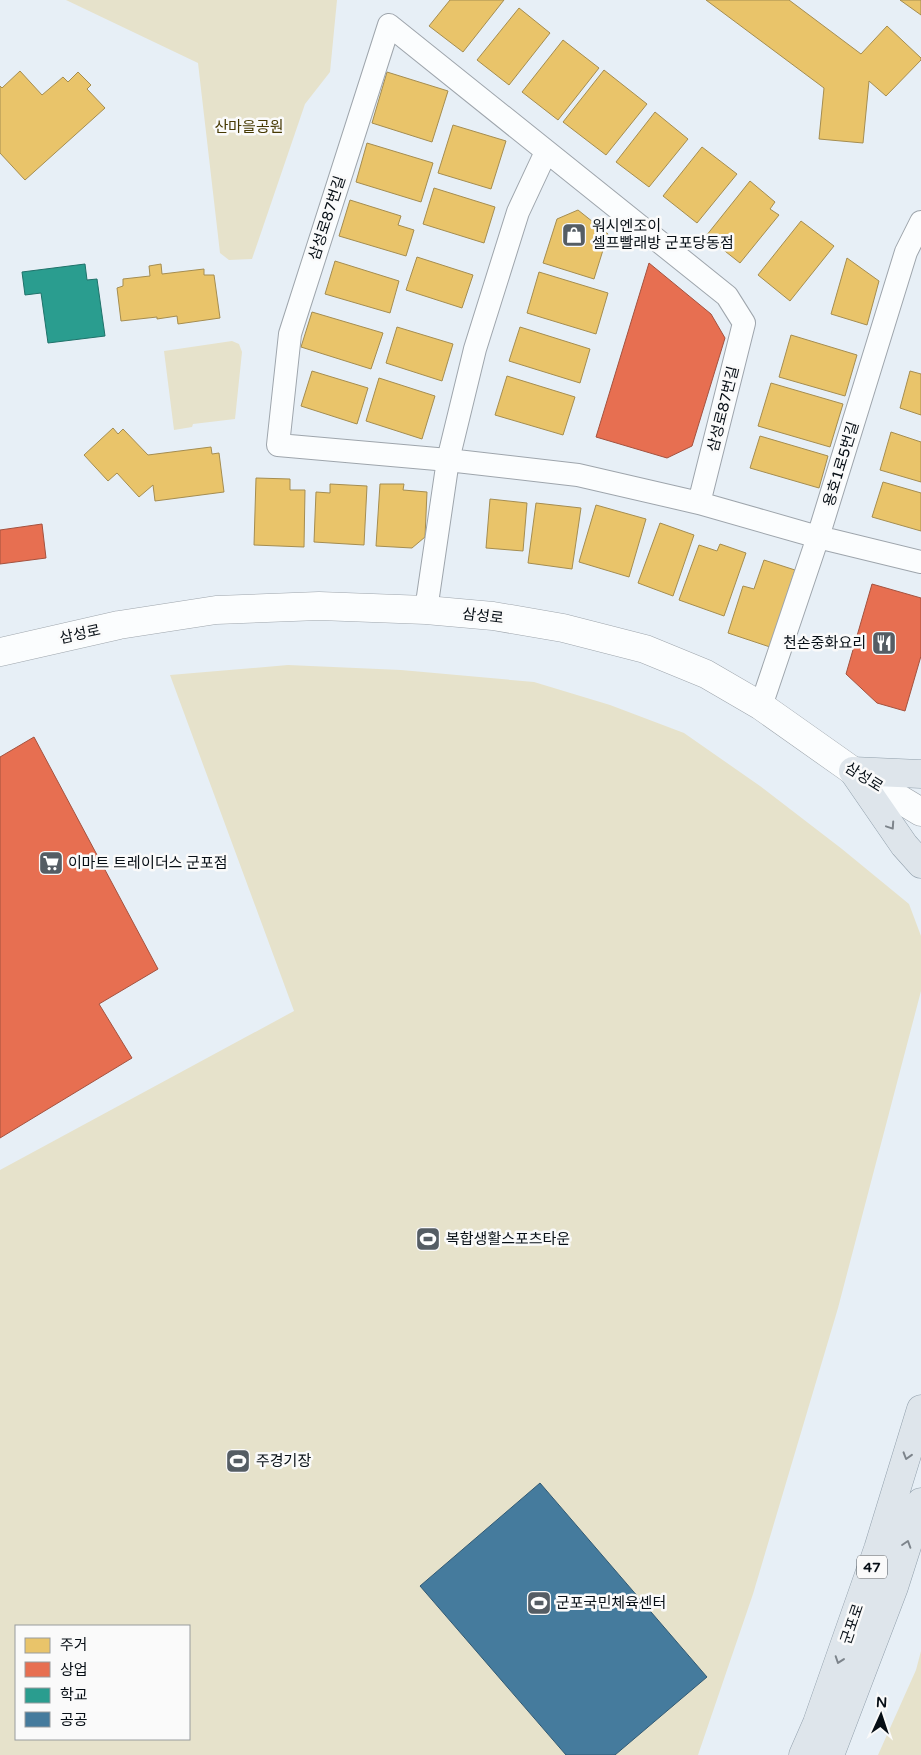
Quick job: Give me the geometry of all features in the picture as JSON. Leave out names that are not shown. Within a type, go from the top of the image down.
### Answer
[{"type":"main road","points":[[854,771],[921,774]]},
{"type":"main road","points":[[854,771],[904,845],[921,864]]},
{"type":"main road","name":"군포로","points":[[803,1755],[817,1723],[878,1549],[921,1410]]},
{"type":"main road","name":"군포로","points":[[830,1755],[894,1587],[921,1502]]},
{"type":"main road","name":"군포로","points":[[849,1755],[888,1653],[894,1587]]},
{"type":"main road","name":"군포로","points":[[786,1755],[817,1723]]},
{"type":"street","name":"삼성로87번길","points":[[389,25],[727,296],[744,323],[699,503],[578,475],[448,460],[278,445],[290,334],[389,25]]},
{"type":"street","points":[[426,610],[448,460],[475,348],[518,212],[546,152]]},
{"type":"street","name":"용호1로5번길","points":[[761,706],[914,257],[921,222]]},
{"type":"street","points":[[699,503],[818,537],[921,562]]},
{"type":"street","name":"삼성로","points":[[0,652],[119,626],[216,610],[319,606],[426,610],[493,616],[563,628],[645,649],[706,674],[761,706],[854,771],[921,812]]},
{"type":"green space","name":"산마을공원","points":[[66,0],[337,0],[330,72],[305,104],[252,259],[229,260],[220,253],[198,63]]},
{"type":"green space","points":[[232,341],[239,344],[242,352],[235,419],[193,424],[192,427],[174,430],[164,351]]},
{"type":"green space","name":"복합생활스포츠타운","points":[[288,665],[401,670],[534,682],[610,705],[684,733],[760,786],[842,849],[909,904],[921,936],[921,991],[838,1308],[753,1594],[698,1755],[0,1755],[0,1170],[294,1011],[170,675]]},
{"type":"green space","points":[[921,1651],[921,1755],[878,1755],[916,1670]]},
{"type":"building: 주거","points":[[450,0],[504,0],[463,52],[429,26]]},
{"type":"building: 주거","points":[[706,0],[789,0],[861,54],[887,26],[921,60],[886,96],[869,81],[863,143],[819,139],[824,88]]},
{"type":"building: 주거","points":[[900,0],[921,0],[921,15]]},
{"type":"building: 주거","points":[[519,8],[550,33],[509,85],[477,60]]},
{"type":"building: 주거","points":[[563,40],[599,68],[558,120],[522,92]]},
{"type":"building: 주거","points":[[604,70],[647,104],[606,155],[563,122]]},
{"type":"building: 주거","points":[[20,71],[42,95],[63,77],[68,82],[78,72],[91,85],[87,89],[105,108],[25,180],[0,153],[0,86],[2,88]]},
{"type":"building: 주거","points":[[387,72],[448,91],[432,142],[372,123]]},
{"type":"building: 주거","points":[[655,112],[688,139],[649,187],[616,162]]},
{"type":"building: 주거","points":[[453,125],[506,141],[491,189],[438,173]]},
{"type":"building: 주거","points":[[367,143],[433,163],[421,202],[356,182]]},
{"type":"building: 주거","points":[[702,147],[737,174],[697,223],[663,196]]},
{"type":"building: 주거","points":[[750,181],[775,202],[770,209],[779,215],[740,263],[706,236]]},
{"type":"building: 주거","points":[[434,188],[495,207],[484,243],[423,224]]},
{"type":"building: 주거","points":[[350,200],[401,216],[398,225],[414,230],[406,256],[339,236]]},
{"type":"building: 주거","points":[[578,210],[608,234],[594,279],[543,263],[557,219]]},
{"type":"building: 주거","points":[[801,221],[834,246],[790,301],[758,275]]},
{"type":"building: 주거","points":[[417,257],[473,275],[462,308],[406,290]]},
{"type":"building: 주거","points":[[847,258],[879,281],[867,325],[831,314]]},
{"type":"building: 주거","points":[[335,261],[399,281],[390,313],[325,294]]},
{"type":"building: 주거","points":[[161,264],[162,274],[204,269],[204,275],[214,275],[220,318],[178,324],[177,316],[121,321],[117,288],[123,286],[123,279],[150,276],[149,266]]},
{"type":"building: 주거","points":[[539,272],[608,293],[596,334],[527,313]]},
{"type":"building: 주거","points":[[312,312],[383,333],[371,369],[301,347]]},
{"type":"building: 주거","points":[[397,327],[453,344],[442,381],[386,363]]},
{"type":"building: 주거","points":[[520,327],[590,349],[580,383],[509,361]]},
{"type":"building: 주거","points":[[791,335],[857,355],[845,396],[779,377]]},
{"type":"building: 주거","points":[[312,371],[368,388],[357,424],[301,406]]},
{"type":"building: 주거","points":[[910,371],[921,374],[921,415],[900,408]]},
{"type":"building: 주거","points":[[507,376],[575,397],[563,435],[495,415]]},
{"type":"building: 주거","points":[[379,378],[435,396],[422,439],[366,421]]},
{"type":"building: 주거","points":[[771,383],[843,404],[830,447],[758,426]]},
{"type":"building: 주거","points":[[113,428],[118,434],[123,429],[148,455],[211,447],[212,454],[219,453],[224,492],[155,501],[153,485],[139,497],[117,473],[108,481],[84,455]]},
{"type":"building: 주거","points":[[891,432],[921,442],[921,482],[880,470]]},
{"type":"building: 주거","points":[[760,436],[828,456],[819,488],[750,468]]},
{"type":"building: 주거","points":[[256,478],[290,479],[290,490],[305,490],[304,547],[254,545]]},
{"type":"building: 주거","points":[[883,482],[921,493],[921,531],[872,517]]},
{"type":"building: 주거","points":[[330,484],[367,486],[364,545],[314,542],[316,492],[330,493]]},
{"type":"building: 주거","points":[[380,484],[404,484],[403,490],[427,492],[425,537],[412,548],[376,546]]},
{"type":"building: 주거","points":[[490,499],[527,503],[523,551],[486,548]]},
{"type":"building: 주거","points":[[536,503],[581,508],[572,569],[528,563]]},
{"type":"building: 주거","points":[[596,505],[646,519],[629,577],[579,562]]},
{"type":"building: 주거","points":[[660,523],[694,535],[673,596],[638,583]]},
{"type":"building: 주거","points":[[720,544],[746,553],[724,616],[679,600],[699,545],[717,551]]},
{"type":"building: 주거","points":[[764,560],[795,570],[770,647],[728,633],[743,586],[754,589]]},
{"type":"building: 상업","points":[[649,263],[711,314],[725,338],[692,446],[667,458],[596,437]]},
{"type":"building: 상업","points":[[42,524],[46,558],[0,564],[0,530]]},
{"type":"building: 상업","points":[[872,584],[921,598],[921,656],[905,711],[877,703],[846,674]]},
{"type":"building: 상업","name":"이마트 트레이더스 군포점","points":[[34,737],[158,969],[99,1004],[132,1058],[0,1138],[0,757]]},
{"type":"building: 학교","points":[[85,264],[87,280],[97,279],[105,336],[48,343],[41,293],[25,295],[22,272]]},
{"type":"building: 공공","name":"군포국민체육센터","points":[[540,1483],[707,1677],[615,1755],[566,1755],[420,1586]]},
{"type":"place","name":"워시엔조이 셀프빨래방 군포당동점","points":[[574,235]]},
{"type":"place","name":"천손중화요리","points":[[884,643]]},
{"type":"place","name":"이마트 트레이더스 군포점","points":[[51,863]]},
{"type":"place","name":"복합생활스포츠타운","points":[[428,1239]]},
{"type":"place","name":"주경기장","points":[[238,1461]]},
{"type":"place","name":"군포국민체육센터","points":[[539,1603]]}]
